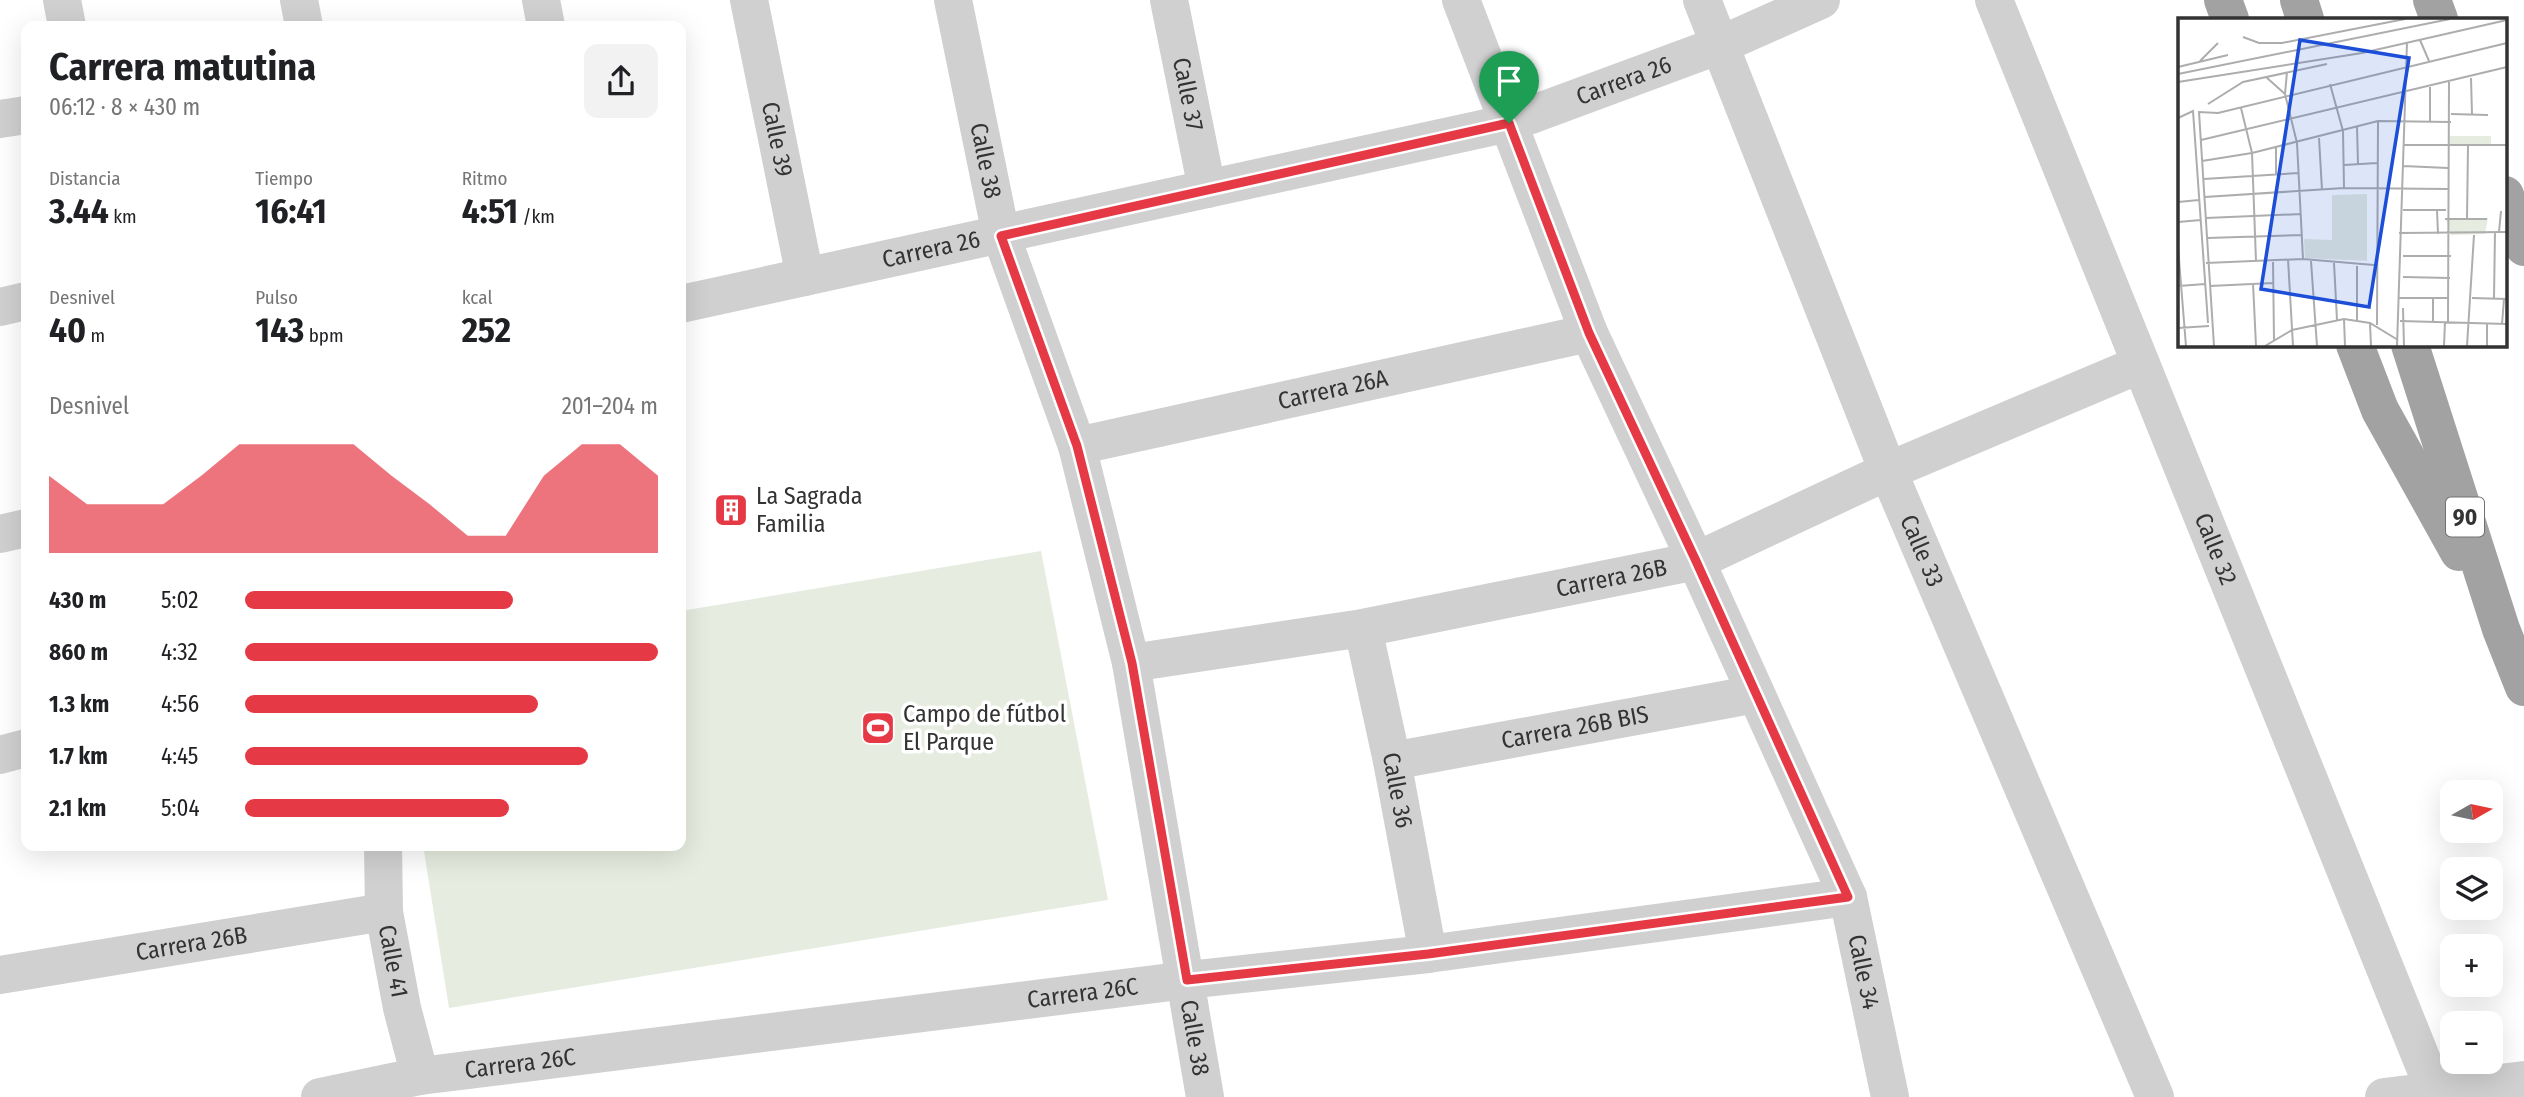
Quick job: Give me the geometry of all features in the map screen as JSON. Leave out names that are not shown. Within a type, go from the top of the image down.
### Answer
[{"type":"highway","points":[[2223,0],[2230,18]]},
{"type":"highway","points":[[2299,0],[2305,18]]},
{"type":"highway","points":[[2432,0],[2439,18]]},
{"type":"highway","points":[[2506,198],[2524,247]]},
{"type":"highway","points":[[2355,346],[2380,410],[2501,629]]},
{"type":"highway","name":"90","points":[[2410,346],[2501,629],[2524,687]]},
{"type":"street","points":[[62,0],[66,21]]},
{"type":"street","points":[[299,0],[303,21]]},
{"type":"street","points":[[541,0],[545,21]]},
{"type":"street","name":"Calle 39","points":[[749,0],[806,277]]},
{"type":"street","name":"Calle 38","points":[[953,0],[1001,236],[1077,446],[1132,663],[1205,1097]]},
{"type":"street","name":"Calle 37","points":[[1169,0],[1207,189]]},
{"type":"street","name":"Calle 34","points":[[1461,0],[1589,333],[1848,897],[1889,1097]]},
{"type":"street","name":"Calle 33","points":[[1702,0],[1888,471],[2155,1097]]},
{"type":"street","name":"Carrera 26","points":[[686,303],[1509,123],[1720,45],[1821,0]]},
{"type":"street","name":"Calle 32","points":[[1994,0],[2436,1094]]},
{"type":"street","points":[[0,119],[21,116]]},
{"type":"street","points":[[0,307],[21,302]]},
{"type":"street","name":"Carrera 26A","points":[[1077,446],[1589,333]]},
{"type":"street","name":"Carrera 26B","points":[[1132,663],[1363,628],[1696,561],[1888,471],[2141,364]]},
{"type":"street","points":[[0,534],[21,529]]},
{"type":"street","name":"Calle 36","points":[[1363,628],[1392,761],[1428,954]]},
{"type":"street","name":"Carrera 26B BIS","points":[[1392,761],[1756,694]]},
{"type":"street","points":[[0,755],[21,749]]},
{"type":"street","name":"Calle 41","points":[[383,851],[384,912],[402,1008],[420,1076]]},
{"type":"street","name":"Carrera 26C","points":[[320,1097],[420,1076],[1187,980],[1428,954],[1848,897]]},
{"type":"street","name":"Carrera 26B","points":[[0,975],[384,912]]},
{"type":"street","points":[[2384,1097],[2436,1094],[2524,1080]]},
{"type":"shaded area","name":"Campo de fútbol El Parque","points":[[1041,551],[1108,900],[449,1008],[424,851],[686,851],[686,610]]},
{"type":"place","name":"La Sagrada Familia","points":[[731,510]]},
{"type":"place","name":"Campo de fútbol El Parque","points":[[878,728]]},
{"type":"route","points":[[1509,123],[1589,333],[1848,897],[1428,954],[1187,980],[1132,663],[1077,446],[1001,236],[1509,123]]}]
